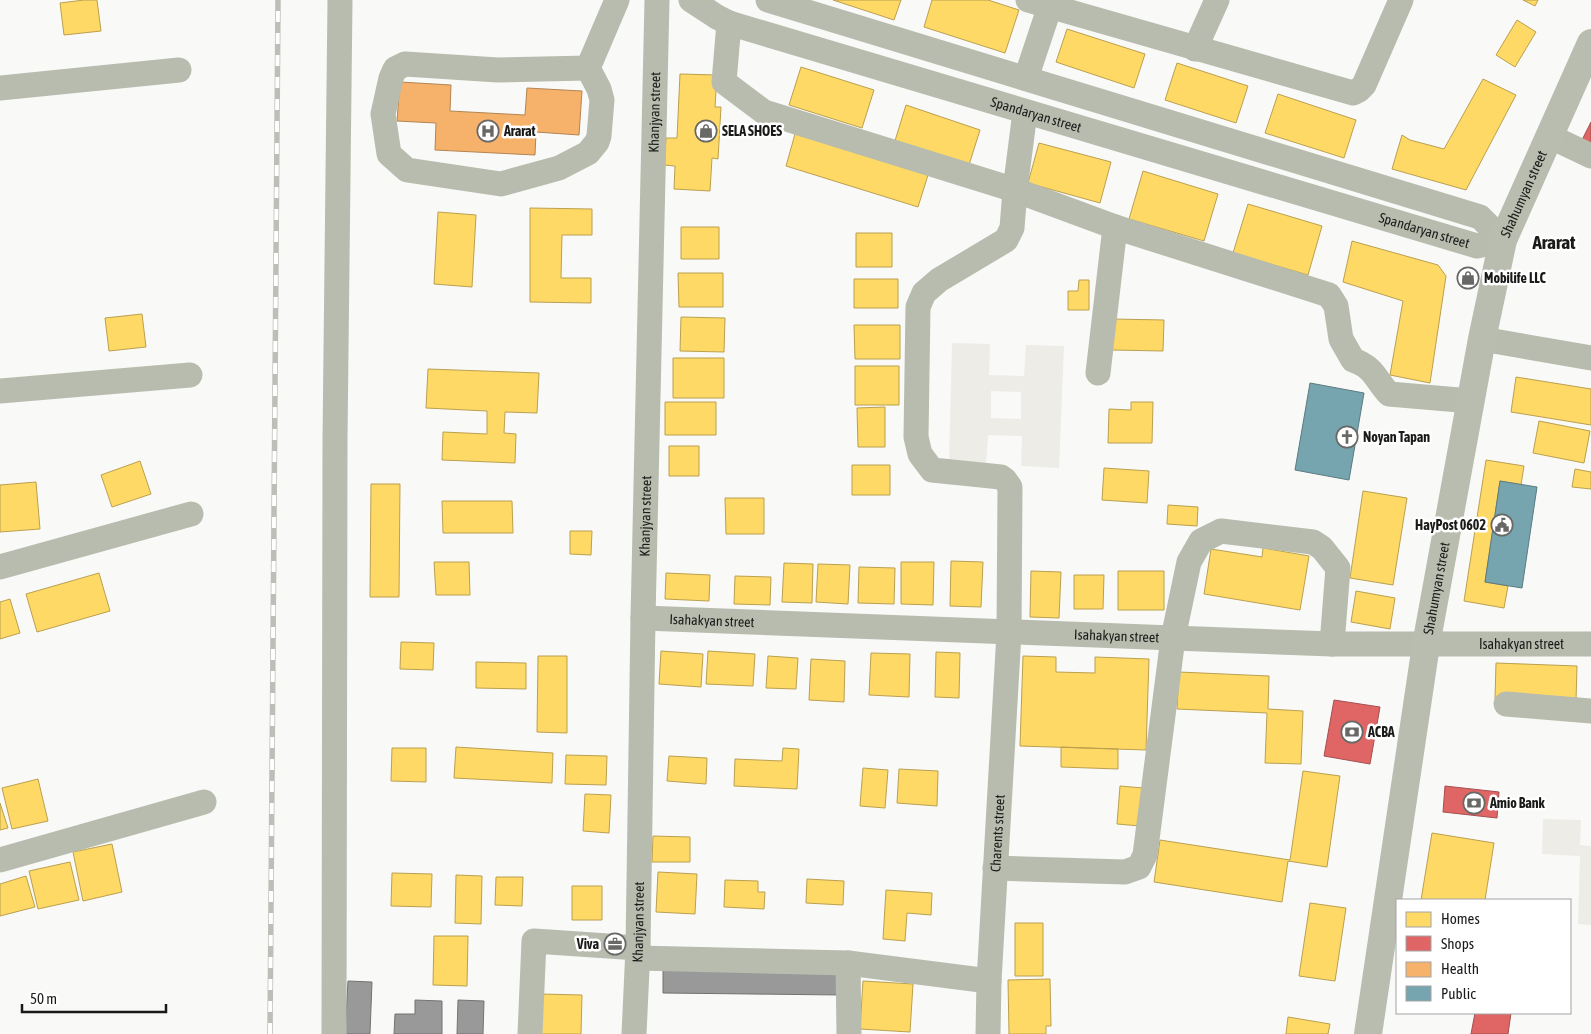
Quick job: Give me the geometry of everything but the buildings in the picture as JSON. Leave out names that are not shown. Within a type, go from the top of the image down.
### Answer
[{"type":"main road","name":"Shahumyan street","points":[[1368,1034],[1426,645],[1482,339],[1503,240],[1591,43]]},
{"type":"street","points":[[334,1034],[335,459],[340,0]]},
{"type":"street","points":[[588,68],[617,0]]},
{"type":"street","name":"Khanjyan street","points":[[634,1034],[638,953],[643,618],[657,0]]},
{"type":"street","name":"Spandaryan street","points":[[692,0],[729,23],[1477,246],[1503,240]]},
{"type":"street","points":[[1195,49],[1216,0]]},
{"type":"street","points":[[1026,78],[1043,2],[1195,49],[1354,93],[1364,85],[1401,0]]},
{"type":"street","name":"Spandaryan street","points":[[776,1],[1480,217],[1503,240]]},
{"type":"street","points":[[729,23],[724,82],[764,112],[1014,190],[1116,227],[1329,295],[1336,306],[1341,339],[1353,360],[1364,364],[1376,375],[1381,385],[1389,394],[1471,401]]},
{"type":"street","points":[[405,64],[498,70],[588,68],[599,89],[602,100],[599,136],[597,142],[588,153],[559,168],[501,184],[407,170],[389,154],[383,114],[391,78],[395,69],[405,64]]},
{"type":"street","points":[[0,88],[179,70]]},
{"type":"street","name":"Charents street","points":[[988,1034],[989,981],[1009,633],[1010,487],[1001,477],[932,470],[920,454],[916,437],[918,307],[924,293],[939,280],[1006,240],[1012,228],[1014,190],[1025,112]]},
{"type":"street","points":[[1550,136],[1591,156]]},
{"type":"street","points":[[1098,373],[1116,227]]},
{"type":"street","points":[[1482,339],[1591,358]]},
{"type":"street","points":[[0,391],[190,375]]},
{"type":"street","points":[[0,567],[191,514]]},
{"type":"street","points":[[995,868],[1125,872],[1139,867],[1145,856],[1173,638],[1189,562],[1201,541],[1220,531],[1314,542],[1322,548],[1338,568],[1332,644]]},
{"type":"street","name":"Isahakyan street","points":[[643,618],[1332,644],[1591,644]]},
{"type":"street","points":[[1506,704],[1591,711]]},
{"type":"street","points":[[0,860],[204,802]]},
{"type":"street","points":[[530,1034],[534,941],[638,953],[848,962],[989,981]]},
{"type":"street","points":[[848,962],[849,1034]]},
{"type":"shaded area","points":[[952,343],[990,344],[989,375],[1024,376],[1026,345],[1064,346],[1059,468],[1021,466],[1022,436],[988,435],[986,465],[949,464]],"holes":[[[991,391],[1021,392],[1021,419],[991,418]]]},
{"type":"shaded area","points":[[1543,819],[1581,820],[1580,845],[1591,846],[1591,925],[1578,924],[1580,856],[1542,854]]},
{"type":"railway","points":[[270,1034],[278,0]]},
{"type":"place","name":"Ararat","points":[[488,131]]},
{"type":"place","name":"SELA SHOES","points":[[706,131]]},
{"type":"place","name":"Mobilife LLC","points":[[1468,278]]},
{"type":"place","name":"Noyan Tapan","points":[[1347,437]]},
{"type":"place","name":"HayPost 0602","points":[[1502,525]]},
{"type":"place","name":"ACBA","points":[[1352,732]]},
{"type":"place","name":"Amio Bank","points":[[1474,803]]},
{"type":"place","name":"Viva","points":[[615,944]]},
{"type":"district","name":"Ararat","points":[[1554,242]]}]
